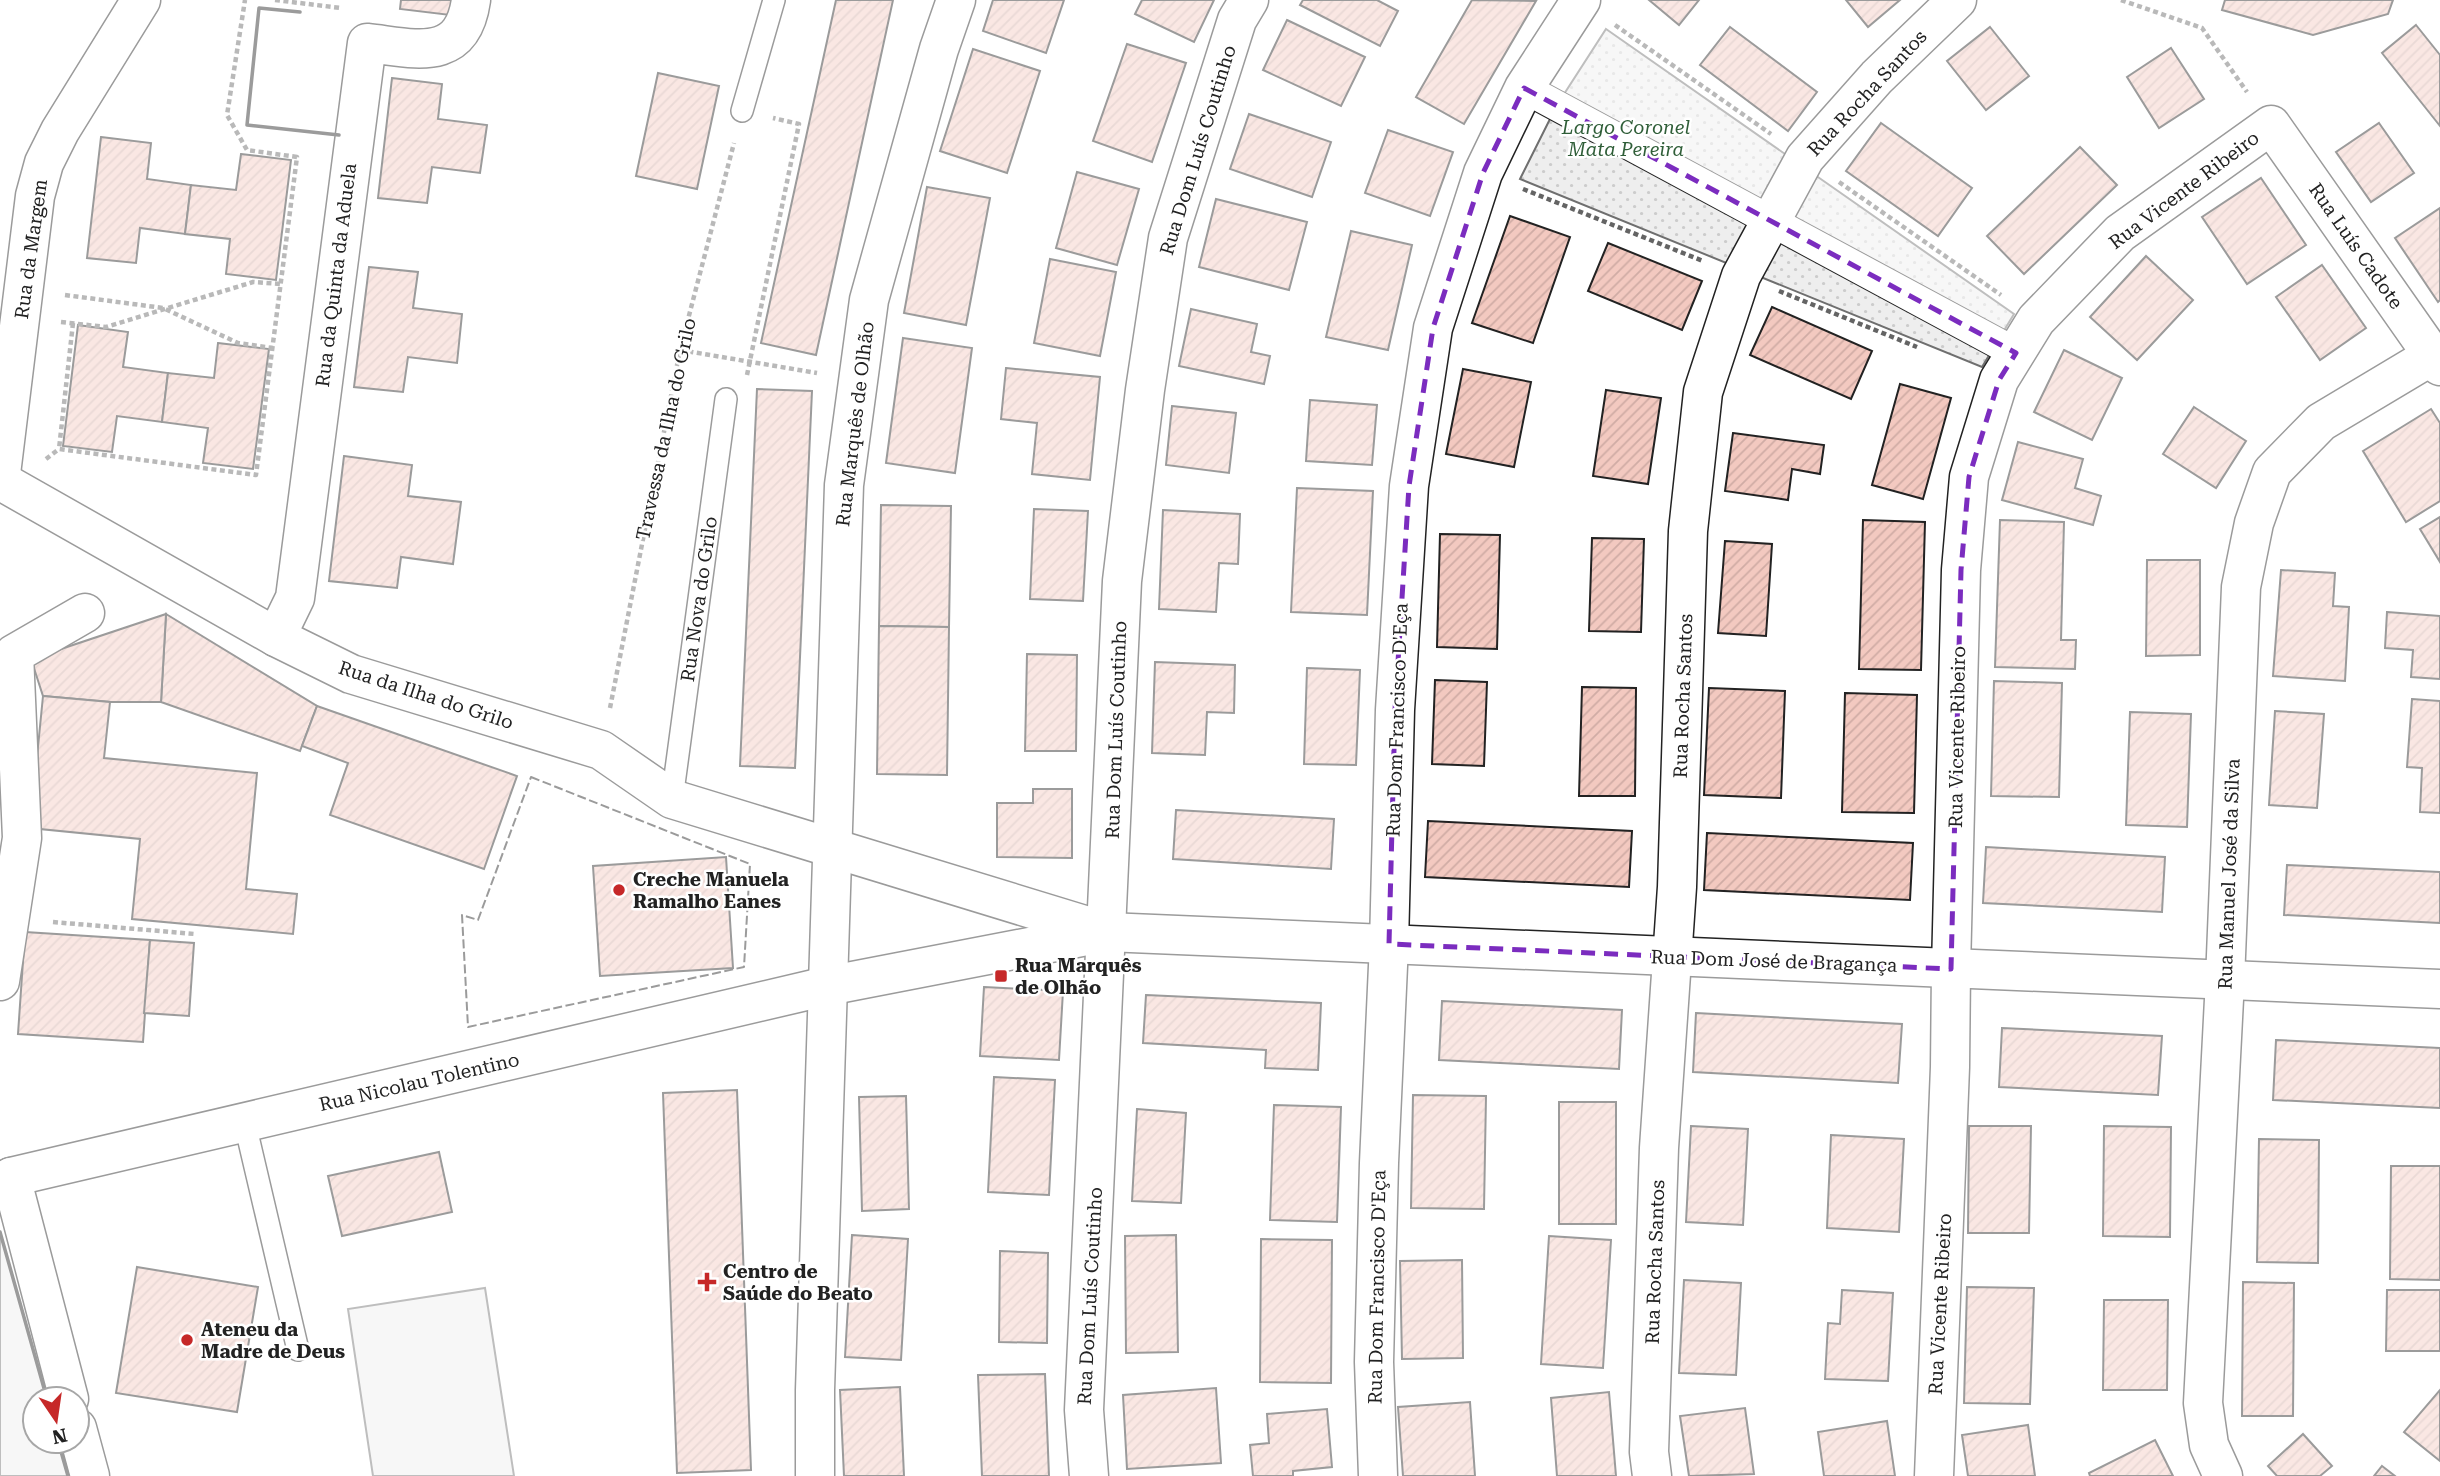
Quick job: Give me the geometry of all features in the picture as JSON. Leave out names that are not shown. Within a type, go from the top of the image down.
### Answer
[{"type":"street","name":"Rua da Margem","points":[[1,481],[35,196],[44,163],[60,131],[141,0]]},
{"type":"street","name":"Rua da Quinta da Aduela","points":[[276,637],[295,598],[367,43],[421,49],[448,43],[465,26],[471,0]]},
{"type":"street","name":"Rua Marquês de Olhão","points":[[816,1476],[815,1390],[844,485],[869,300],[939,50],[956,0]]},
{"type":"street","name":"Rua Dom Luís Coutinho","points":[[1089,1476],[1084,1410],[1122,581],[1145,390],[1168,238],[1237,20],[1250,0]]},
{"type":"street","name":"Rua Dom Francisco D'Eça","points":[[1378,1476],[1374,1362],[1379,1163],[1389,944],[1395,710],[1409,486],[1433,328],[1483,173],[1524,88],[1581,0]]},
{"type":"street","name":"Rua Rocha Santos","points":[[1652,1476],[1649,1452],[1659,1148],[1677,887],[1688,531],[1703,392],[1741,276],[1805,158],[1877,77],[1957,0]]},
{"type":"street","points":[[1524,88],[2016,353]]},
{"type":"street","name":"Rua Vicente Ribeiro","points":[[1934,1476],[1950,1067],[1961,570],[1969,477],[1999,380],[2036,320],[2120,233],[2271,125]]},
{"type":"street","name":"Rua Luís Cadote","points":[[2271,125],[2436,361]]},
{"type":"street","name":"Rua Manuel José da Silva","points":[[2223,1476],[2209,1445],[2203,1403],[2225,980],[2241,587],[2254,523],[2272,472],[2320,422],[2436,361]]},
{"type":"street","name":"Rua da Ilha do Grilo","points":[[1,481],[276,637],[351,674],[601,751],[673,799],[1107,932]]},
{"type":"street","points":[[0,981],[22,838],[14,654],[85,612]]},
{"type":"street","name":"Rua Dom José de Bragança","points":[[1107,932],[2440,989]]},
{"type":"street","points":[[827,986],[1107,932]]},
{"type":"street","name":"Rua Nicolau Tolentino","points":[[6,1174],[245,1124],[827,986]]},
{"type":"street","points":[[6,1174],[65,1385]]},
{"type":"street","points":[[84,1455],[90,1476]]},
{"type":"lane","points":[[742,111],[774,0]]},
{"type":"lane","name":"Rua Nova do Grilo","points":[[673,799],[726,399]]},
{"type":"lane","points":[[245,1124],[298,1350]]},
{"type":"path","points":[[74,323],[59,449],[256,475],[297,157],[247,150],[227,115],[245,0]]},
{"type":"path","points":[[275,0],[307,4]]},
{"type":"path","points":[[2121,0],[2202,28],[2271,125]]},
{"type":"path","points":[[726,399],[745,388],[799,124],[742,111]]},
{"type":"path","name":"Travessa da Ilha do Grilo","points":[[601,751],[680,350],[742,111]]},
{"type":"path","points":[[23,304],[74,323],[106,327],[253,282],[281,284]]},
{"type":"path","points":[[23,304],[163,308],[237,343],[272,348]]},
{"type":"path","points":[[680,350],[858,381]]},
{"type":"path","points":[[10,918],[195,934]]},
{"type":"highlighted area","points":[[1524,88],[2016,353],[1999,380],[1969,477],[1961,570],[1951,969],[1389,944],[1395,710],[1409,486],[1433,328],[1483,173]]},
{"type":"green space","name":"Largo Coronel Mata Pereira","points":[[1606,29],[2014,314],[1982,367],[1520,179],[1557,105]]},
{"type":"green space","points":[[0,1232],[43,1385],[21,1385],[21,1455],[62,1455],[68,1476],[0,1476]]},
{"type":"green space","points":[[485,1288],[514,1476],[373,1476],[348,1309]]},
{"type":"building","points":[[401,0],[452,0],[450,15],[400,9]]},
{"type":"building","points":[[836,0],[893,0],[816,355],[761,343]]},
{"type":"building","points":[[993,0],[1064,0],[1046,53],[983,31]]},
{"type":"building","points":[[1142,0],[1214,0],[1194,42],[1135,14]]},
{"type":"building","points":[[1303,0],[1377,0],[1398,11],[1380,46],[1300,5]]},
{"type":"building","points":[[1472,0],[1536,1],[1464,124],[1416,97]]},
{"type":"building","points":[[1649,0],[1699,0],[1679,25]]},
{"type":"building","points":[[1846,0],[1900,0],[1868,27]]},
{"type":"building","points":[[2225,0],[2393,0],[2388,14],[2313,35],[2222,10]]},
{"type":"building","points":[[1287,20],[1365,57],[1341,106],[1263,70]]},
{"type":"building","points":[[2416,25],[2440,55],[2440,126],[2382,53]]},
{"type":"building","points":[[1730,27],[1817,92],[1788,131],[1700,65]]},
{"type":"building","points":[[1990,27],[2029,76],[1986,110],[1947,61]]},
{"type":"building","points":[[1127,44],[1186,63],[1152,162],[1093,141]]},
{"type":"building","points":[[2171,48],[2204,99],[2159,128],[2127,77]]},
{"type":"building","points":[[973,49],[1040,71],[1007,173],[940,151]]},
{"type":"building","points":[[658,73],[719,86],[697,189],[636,176]]},
{"type":"building","points":[[392,78],[442,84],[438,119],[487,125],[480,173],[432,167],[427,203],[378,198]]},
{"type":"building","points":[[1249,114],[1331,142],[1312,197],[1230,169]]},
{"type":"building","points":[[1881,123],[1972,188],[1938,236],[1846,171]]},
{"type":"building","points":[[2379,123],[2414,173],[2371,202],[2336,152]]},
{"type":"building","points":[[1388,130],[1453,152],[1430,216],[1365,193]]},
{"type":"building","points":[[101,137],[151,143],[147,179],[191,185],[185,234],[140,228],[136,263],[87,258]]},
{"type":"building","points":[[2080,147],[2117,185],[2024,274],[1987,236]]},
{"type":"building","points":[[241,154],[291,160],[276,280],[226,274],[230,239],[185,234],[191,185],[236,190]]},
{"type":"building","points":[[1077,172],[1139,189],[1117,265],[1056,248]]},
{"type":"building","points":[[2261,178],[2306,245],[2247,284],[2202,217]]},
{"type":"building","points":[[927,187],[990,198],[966,325],[904,313]]},
{"type":"building","points":[[1216,199],[1307,222],[1289,290],[1199,267]]},
{"type":"building","points":[[2440,208],[2440,300],[2438,302],[2395,238]]},
{"type":"building","points":[[1510,216],[1570,237],[1533,343],[1472,323]]},
{"type":"building","points":[[1351,231],[1412,245],[1388,350],[1326,337]]},
{"type":"building","points":[[1608,243],[1702,281],[1682,330],[1588,291]]},
{"type":"building","points":[[2146,256],[2193,300],[2137,360],[2090,317]]},
{"type":"building","points":[[1050,259],[1116,272],[1100,356],[1034,343]]},
{"type":"building","points":[[2322,265],[2366,328],[2320,360],[2276,297]]},
{"type":"building","points":[[369,267],[418,272],[413,308],[462,314],[457,363],[408,357],[403,392],[354,387]]},
{"type":"building","points":[[1772,307],[1872,351],[1851,399],[1750,355]]},
{"type":"building","points":[[1191,309],[1257,324],[1251,352],[1270,356],[1264,384],[1179,366]]},
{"type":"building","points":[[78,325],[128,332],[123,367],[168,373],[162,422],[117,416],[112,452],[63,446]]},
{"type":"building","points":[[903,338],[972,348],[955,473],[886,463]]},
{"type":"building","points":[[218,343],[269,349],[253,469],[203,463],[208,428],[162,422],[168,373],[214,378]]},
{"type":"building","points":[[2064,350],[2122,378],[2092,440],[2034,412]]},
{"type":"building","points":[[1006,368],[1100,377],[1090,480],[1032,474],[1037,423],[1001,419]]},
{"type":"building","points":[[1463,369],[1531,382],[1514,467],[1446,454]]},
{"type":"building","points":[[1900,384],[1951,398],[1923,499],[1872,485]]},
{"type":"building","points":[[757,389],[812,391],[795,768],[740,766]]},
{"type":"building","points":[[1606,390],[1661,398],[1648,484],[1593,476]]},
{"type":"building","points":[[1310,400],[1377,405],[1372,465],[1306,461]]},
{"type":"building","points":[[1172,406],[1236,413],[1229,473],[1166,465]]},
{"type":"building","points":[[2194,407],[2246,441],[2216,488],[2163,454]]},
{"type":"building","points":[[2431,409],[2440,423],[2440,501],[2406,522],[2363,451]]},
{"type":"building","points":[[1733,433],[1824,445],[1820,474],[1792,469],[1788,500],[1725,491]]},
{"type":"building","points":[[2018,442],[2083,459],[2075,488],[2101,496],[2093,525],[2002,500]]},
{"type":"building","points":[[344,456],[412,465],[408,496],[461,502],[453,564],[401,557],[397,588],[329,581]]},
{"type":"building","points":[[1297,488],[1373,491],[1367,615],[1291,612]]},
{"type":"building","points":[[881,505],[951,506],[949,627],[879,626]]},
{"type":"building","points":[[1034,509],[1088,511],[1083,601],[1030,599]]},
{"type":"building","points":[[1163,510],[1240,514],[1238,564],[1219,563],[1216,612],[1159,609]]},
{"type":"building","points":[[2440,517],[2440,562],[2420,529]]},
{"type":"building","points":[[1863,520],[1925,522],[1921,670],[1859,669]]},
{"type":"building","points":[[2000,520],[2064,522],[2061,640],[2076,640],[2075,669],[1995,667]]},
{"type":"building","points":[[1440,534],[1500,535],[1497,649],[1437,647]]},
{"type":"building","points":[[1592,538],[1644,539],[1641,632],[1589,631]]},
{"type":"building","points":[[1725,541],[1772,544],[1766,636],[1718,633]]},
{"type":"building","points":[[2147,560],[2200,560],[2200,655],[2146,656]]},
{"type":"building","points":[[2281,570],[2335,573],[2333,606],[2349,607],[2345,681],[2273,676]]},
{"type":"building","points":[[2387,612],[2440,616],[2440,679],[2411,677],[2413,650],[2385,648]]},
{"type":"building","points":[[166,614],[317,706],[300,751],[161,702]]},
{"type":"building","points":[[166,614],[161,702],[110,702],[43,696],[31,659]]},
{"type":"building","points":[[879,626],[949,627],[947,775],[877,774]]},
{"type":"building","points":[[1027,654],[1077,655],[1076,751],[1025,751]]},
{"type":"building","points":[[1155,662],[1235,665],[1234,713],[1207,712],[1205,755],[1152,753]]},
{"type":"building","points":[[1307,668],[1360,670],[1356,765],[1304,764]]},
{"type":"building","points":[[1435,680],[1487,682],[1484,766],[1432,764]]},
{"type":"building","points":[[1994,681],[2062,683],[2059,797],[1991,796]]},
{"type":"building","points":[[1582,687],[1636,688],[1635,796],[1579,796]]},
{"type":"building","points":[[1709,688],[1785,691],[1781,798],[1704,795]]},
{"type":"building","points":[[1845,693],[1917,695],[1914,813],[1842,812]]},
{"type":"building","points":[[43,696],[110,702],[104,758],[257,773],[246,889],[297,894],[293,934],[132,919],[140,839],[30,828]]},
{"type":"building","points":[[2412,699],[2440,701],[2440,813],[2420,812],[2422,768],[2407,767]]},
{"type":"building","points":[[317,706],[517,776],[484,869],[330,815],[348,763],[302,746]]},
{"type":"building","points":[[2275,711],[2324,714],[2317,808],[2269,805]]},
{"type":"building","points":[[2130,712],[2191,714],[2187,827],[2126,825]]},
{"type":"building","points":[[1033,789],[1072,789],[1072,858],[997,857],[997,803],[1033,803]]},
{"type":"building","points":[[1176,810],[1334,819],[1331,869],[1173,859]]},
{"type":"building","points":[[1428,821],[1632,831],[1629,887],[1425,877]]},
{"type":"building","points":[[1707,833],[1913,843],[1910,900],[1704,890]]},
{"type":"building","points":[[1986,847],[2165,857],[2162,912],[1983,903]]},
{"type":"building","points":[[726,857],[733,968],[600,976],[593,866]]},
{"type":"building","points":[[2287,865],[2440,872],[2440,923],[2284,915]]},
{"type":"building","points":[[25,932],[150,940],[143,1042],[18,1034]]},
{"type":"building","points":[[150,940],[194,943],[189,1016],[144,1013]]},
{"type":"building","points":[[984,987],[1063,991],[1059,1060],[980,1056]]},
{"type":"building","points":[[1146,995],[1321,1003],[1318,1070],[1265,1068],[1266,1050],[1143,1043]]},
{"type":"building","points":[[1442,1001],[1622,1010],[1619,1069],[1439,1060]]},
{"type":"building","points":[[1696,1013],[1902,1024],[1898,1083],[1693,1072]]},
{"type":"building","points":[[2002,1028],[2162,1036],[2158,1095],[1999,1087]]},
{"type":"building","points":[[2276,1040],[2440,1048],[2440,1108],[2273,1100]]},
{"type":"building","points":[[994,1077],[1055,1080],[1049,1195],[988,1192]]},
{"type":"building","name":"Centro de Saúde do Beato","points":[[737,1090],[751,1470],[677,1473],[663,1093]]},
{"type":"building","points":[[1413,1095],[1486,1096],[1484,1209],[1411,1208]]},
{"type":"building","points":[[906,1096],[909,1209],[862,1211],[859,1097]]},
{"type":"building","points":[[1559,1102],[1616,1102],[1616,1224],[1559,1224]]},
{"type":"building","points":[[1274,1105],[1341,1107],[1337,1222],[1270,1220]]},
{"type":"building","points":[[1137,1109],[1186,1113],[1181,1203],[1132,1201]]},
{"type":"building","points":[[1691,1126],[1748,1129],[1743,1225],[1686,1222]]},
{"type":"building","points":[[1969,1126],[2031,1126],[2029,1233],[1968,1233]]},
{"type":"building","points":[[2104,1126],[2171,1127],[2170,1237],[2103,1236]]},
{"type":"building","points":[[1831,1135],[1904,1139],[1899,1232],[1827,1228]]},
{"type":"building","points":[[2259,1139],[2319,1140],[2318,1263],[2257,1262]]},
{"type":"building","points":[[439,1152],[452,1212],[342,1236],[328,1176]]},
{"type":"building","points":[[2391,1166],[2440,1166],[2440,1280],[2390,1279]]},
{"type":"building","points":[[852,1235],[908,1239],[901,1360],[845,1357]]},
{"type":"building","points":[[1176,1235],[1178,1352],[1126,1353],[1125,1236]]},
{"type":"building","points":[[1549,1236],[1611,1240],[1603,1368],[1541,1364]]},
{"type":"building","points":[[1261,1239],[1332,1240],[1331,1383],[1260,1382]]},
{"type":"building","points":[[1000,1251],[1048,1253],[1047,1343],[999,1342]]},
{"type":"building","points":[[1462,1260],[1463,1358],[1402,1359],[1400,1261]]},
{"type":"building","name":"Ateneu da Madre de Deus","points":[[137,1267],[258,1287],[237,1412],[116,1393]]},
{"type":"building","points":[[1684,1280],[1741,1283],[1736,1375],[1679,1373]]},
{"type":"building","points":[[2243,1282],[2294,1283],[2293,1416],[2242,1416]]},
{"type":"building","points":[[1967,1287],[2034,1288],[2030,1404],[1964,1403]]},
{"type":"building","points":[[1842,1290],[1893,1293],[1888,1381],[1825,1379],[1828,1323],[1840,1324]]},
{"type":"building","points":[[2387,1290],[2440,1290],[2440,1351],[2386,1351]]},
{"type":"building","points":[[2104,1300],[2168,1300],[2167,1390],[2103,1390]]},
{"type":"building","points":[[1045,1374],[1049,1476],[982,1476],[978,1375]]},
{"type":"building","points":[[900,1387],[904,1476],[844,1476],[840,1390]]},
{"type":"building","points":[[1216,1388],[1221,1463],[1127,1469],[1123,1395]]},
{"type":"building","points":[[2440,1390],[2440,1461],[2404,1432]]},
{"type":"building","points":[[1609,1392],[1616,1476],[1557,1476],[1551,1398]]},
{"type":"building","points":[[1470,1402],[1475,1476],[1403,1476],[1398,1407]]},
{"type":"building","points":[[1745,1408],[1754,1474],[1689,1476],[1680,1416]]},
{"type":"building","points":[[1327,1409],[1332,1467],[1293,1471],[1293,1476],[1253,1476],[1250,1445],[1269,1443],[1267,1414]]},
{"type":"building","points":[[1887,1421],[1895,1476],[1824,1476],[1818,1432]]},
{"type":"building","points":[[2028,1425],[2035,1476],[1968,1476],[1962,1435]]},
{"type":"building","points":[[2303,1434],[2332,1466],[2320,1476],[2277,1476],[2268,1466]]},
{"type":"building","points":[[2155,1440],[2173,1476],[2090,1476],[2089,1473]]},
{"type":"building","points":[[2382,1466],[2395,1476],[2374,1476]]},
{"type":"fence","points":[[531,777],[750,864],[744,967],[468,1027],[462,915],[478,920],[531,777]]},
{"type":"wall","points":[[300,12],[259,8],[247,125],[339,135]]},
{"type":"wall","points":[[0,1232],[43,1385]]},
{"type":"wall","points":[[62,1455],[68,1476]]},
{"type":"place","name":"Creche Manuela Ramalho Eanes","points":[[619,890]]},
{"type":"place","name":"Rua Marquês de Olhão","points":[[1001,976]]},
{"type":"place","name":"Centro de Saúde do Beato","points":[[707,1282]]},
{"type":"place","name":"Ateneu da Madre de Deus","points":[[187,1340]]}]
